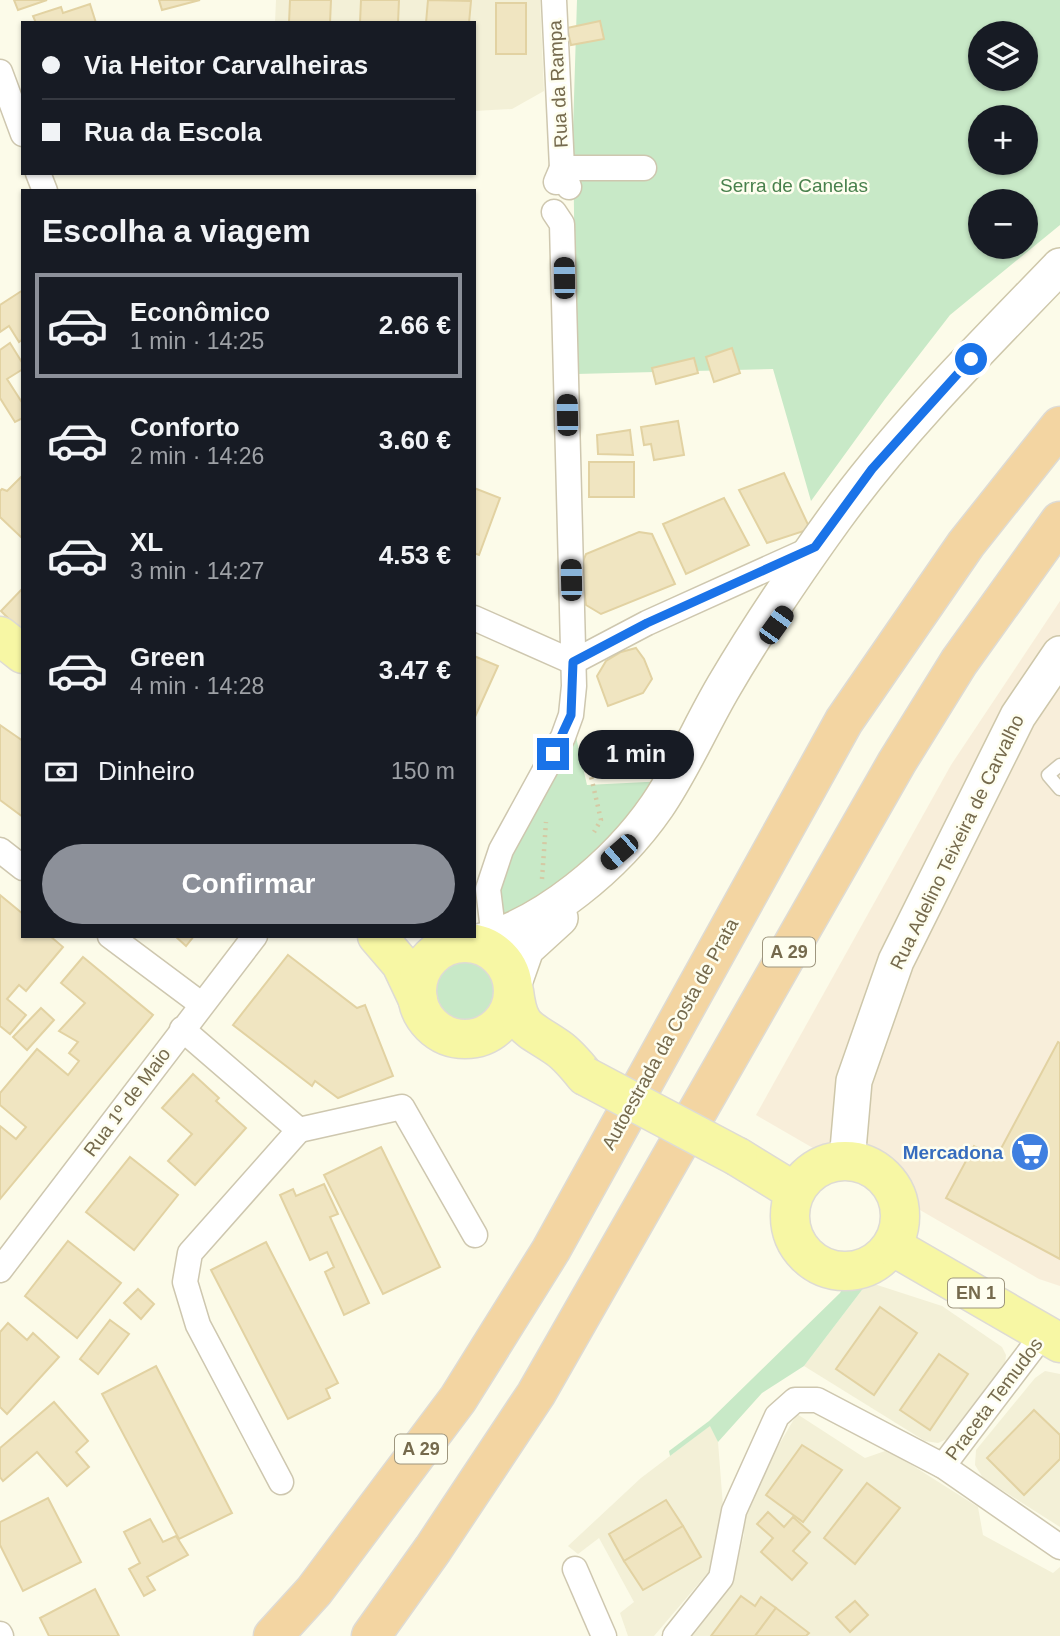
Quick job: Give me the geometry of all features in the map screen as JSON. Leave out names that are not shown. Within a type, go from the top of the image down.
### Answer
[{"type":"highway","name":"Autoestrada da Costa de Prata","points":[[273,1636],[314,1591],[458,1399],[551,1250],[844,721],[966,544],[1060,426]]},
{"type":"highway","name":"A 29","points":[[371,1636],[537,1394],[897,762],[959,662],[1060,521]]},
{"type":"main road","points":[[481,956],[569,896],[619,852],[657,806],[725,684],[815,547],[872,469],[936,396],[1060,266]]},
{"type":"main road","points":[[418,1000],[418,980],[426,962],[526,950],[610,876],[656,829],[684,790],[726,709],[776,625],[894,461],[936,396]]},
{"type":"main road","points":[[0,636],[21,652]]},
{"type":"main road","name":"Rua Adelino Teixeira de Carvalho","points":[[847,1161],[854,1081],[896,961],[1018,716],[1060,654]]},
{"type":"main road","points":[[379,938],[401,964],[425,1018],[440,1032],[459,1039],[489,1033],[504,1019],[509,1010],[481,956]]},
{"type":"main road","points":[[412,938],[481,956],[525,1027],[561,1050],[585,1076]]},
{"type":"main road","points":[[480,1036],[505,1041],[549,1064],[585,1076],[738,1157],[795,1192]]},
{"type":"main road","points":[[847,1161],[873,1167],[887,1179],[897,1194],[901,1211],[899,1229],[892,1246],[880,1260],[863,1268],[845,1271],[827,1268],[810,1259],[798,1245],[791,1228],[790,1209],[795,1192],[806,1176],[821,1166],[847,1161]]},
{"type":"main road","name":"EN 1","points":[[892,1246],[1052,1338]]},
{"type":"street","name":"Rua da Rampa","points":[[501,850],[563,737],[571,715],[573,662],[562,199],[554,0]]},
{"type":"street","points":[[0,72],[21,129]]},
{"type":"street","name":"Rua da Rampa","points":[[562,199],[644,168]]},
{"type":"street","points":[[476,619],[573,662],[647,623],[815,547]]},
{"type":"street","points":[[0,850],[21,866]]},
{"type":"street","points":[[481,956],[488,889],[501,850]]},
{"type":"street","points":[[476,886],[483,870],[501,850]]},
{"type":"street","points":[[113,938],[201,1004]]},
{"type":"street","name":"Rua 1º de Maio","points":[[0,1270],[253,938]]},
{"type":"street","points":[[182,1029],[299,1130]]},
{"type":"street","points":[[281,1482],[198,1325],[185,1282],[190,1253],[299,1130],[402,1107],[475,1235]]},
{"type":"street","name":"Praceta Temudos","points":[[943,1466],[1052,1338]]},
{"type":"street","name":"Praceta Temudos","points":[[676,1636],[721,1578],[734,1511],[777,1416],[794,1400],[817,1400],[943,1466],[1060,1546]]},
{"type":"street","points":[[575,1569],[604,1636]]},
{"type":"lane","points":[[1060,765],[1048,775],[1060,789]]},
{"type":"path","points":[[585,748],[601,820],[589,839]]},
{"type":"path","points":[[541,883],[546,819]]},
{"type":"shaded area","points":[[276,0],[540,0],[544,91],[512,109],[476,111],[476,21],[275,21]]},
{"type":"shaded area","points":[[1060,601],[1060,1286],[1039,1279],[756,1115],[951,765]]},
{"type":"shaded area","points":[[868,1282],[942,1306],[1002,1347],[1006,1355],[1005,1365],[947,1439],[938,1443],[925,1441],[804,1366]]},
{"type":"shaded area","points":[[1045,1371],[1060,1374],[1060,1527],[983,1478],[975,1465],[976,1450],[1035,1378]]},
{"type":"shaded area","points":[[797,1414],[865,1458],[888,1450],[978,1507],[983,1535],[1053,1573],[1060,1567],[1060,1636],[686,1636],[725,1585],[738,1560],[744,1534],[743,1506]]},
{"type":"shaded area","points":[[711,1425],[718,1442],[725,1532],[717,1562],[654,1636],[628,1636],[620,1613],[634,1602],[599,1538],[578,1554],[568,1546],[641,1478]]},
{"type":"green space","name":"Serra de Canelas","points":[[577,0],[1060,0],[1060,225],[1038,243],[1038,189],[968,189],[968,259],[1018,259],[950,315],[811,501],[773,369],[576,374],[573,130]]},
{"type":"green space","points":[[576,737],[587,785],[666,781],[572,880],[505,917],[498,910],[494,888],[533,806]]},
{"type":"green space","points":[[466,959],[478,961],[489,968],[496,979],[496,1003],[489,1014],[478,1021],[466,1023],[454,1021],[443,1014],[436,1003],[434,991],[436,979],[443,968],[454,961]]},
{"type":"green space","points":[[854,1278],[868,1282],[804,1366],[762,1393],[718,1442],[710,1426],[670,1456],[669,1451],[709,1421]]},
{"type":"building","points":[[14,0],[47,0],[18,10]]},
{"type":"building","points":[[159,0],[200,0],[162,10]]},
{"type":"building","points":[[290,0],[331,0],[330,21],[289,21]]},
{"type":"building","points":[[361,0],[399,0],[398,21],[360,21]]},
{"type":"building","points":[[428,0],[471,1],[469,21],[426,21]]},
{"type":"building","points":[[496,3],[526,3],[526,54],[496,54]]},
{"type":"building","points":[[90,4],[95,21],[35,21],[33,16],[61,7],[63,13]]},
{"type":"building","points":[[600,21],[604,39],[571,45],[567,28]]},
{"type":"building","points":[[21,291],[19,342],[9,326],[0,332],[0,305]]},
{"type":"building","points":[[10,343],[21,361],[21,370],[7,379],[21,401],[21,419],[15,422],[0,398],[0,350]]},
{"type":"building","points":[[732,348],[740,373],[714,382],[706,357]]},
{"type":"building","points":[[694,358],[698,373],[656,384],[652,368]]},
{"type":"building","points":[[678,421],[684,455],[654,460],[651,444],[644,445],[641,427]]},
{"type":"building","points":[[630,430],[633,455],[598,454],[597,435]]},
{"type":"building","points":[[589,462],[634,462],[634,497],[589,497]]},
{"type":"building","points":[[784,473],[810,529],[767,543],[739,490]]},
{"type":"building","points":[[21,477],[21,537],[0,517],[0,491],[7,491]]},
{"type":"building","points":[[476,489],[500,498],[479,555],[476,554]]},
{"type":"building","points":[[724,498],[749,545],[686,574],[663,524]]},
{"type":"building","points":[[639,532],[652,534],[675,584],[601,614],[586,605],[581,566],[586,554]]},
{"type":"building","points":[[21,590],[21,631],[1,611]]},
{"type":"building","points":[[636,648],[652,679],[643,693],[608,706],[597,676],[606,661],[621,652]]},
{"type":"building","points":[[476,657],[498,666],[476,715]]},
{"type":"building","points":[[0,725],[21,740],[21,816],[0,800]]},
{"type":"building","points":[[654,733],[662,768],[611,775],[606,739]]},
{"type":"building","points":[[0,895],[21,912],[21,938],[52,938],[63,947],[26,991],[19,985],[7,999],[26,1015],[10,1034],[0,1026]]},
{"type":"building","points":[[177,938],[192,938],[186,946]]},
{"type":"building","points":[[288,955],[357,1008],[365,1005],[393,1076],[338,1098],[315,1081],[312,1086],[233,1025]]},
{"type":"building","points":[[83,957],[153,1015],[0,1199],[0,1126],[16,1139],[26,1127],[0,1105],[0,1093],[37,1049],[68,1075],[79,1061],[69,1053],[78,1042],[59,1031],[85,1003],[61,983]]},
{"type":"building","points":[[41,1008],[54,1020],[27,1050],[13,1037]]},
{"type":"building","name":"Mercadona","points":[[1058,1042],[1060,1259],[946,1198],[974,1146],[996,1158]]},
{"type":"building","points":[[193,1074],[219,1098],[216,1101],[246,1128],[195,1185],[168,1161],[192,1134],[162,1108]]},
{"type":"building","points":[[381,1147],[440,1267],[383,1294],[324,1175]]},
{"type":"building","points":[[130,1157],[178,1195],[134,1250],[86,1212]]},
{"type":"building","points":[[324,1184],[338,1214],[330,1217],[369,1303],[344,1315],[325,1272],[334,1267],[327,1252],[310,1260],[280,1195],[293,1189],[296,1196]]},
{"type":"building","points":[[68,1241],[121,1283],[77,1338],[25,1296]]},
{"type":"building","points":[[266,1242],[338,1383],[326,1389],[330,1398],[288,1419],[211,1270]]},
{"type":"building","points":[[138,1289],[154,1304],[141,1319],[124,1303]]},
{"type":"building","points":[[880,1307],[917,1333],[874,1395],[836,1369]]},
{"type":"building","points":[[110,1320],[129,1334],[98,1374],[80,1359]]},
{"type":"building","points":[[8,1323],[27,1340],[33,1333],[59,1357],[7,1414],[0,1407],[0,1332]]},
{"type":"building","points":[[939,1354],[968,1374],[930,1430],[900,1410]]},
{"type":"building","points":[[156,1366],[232,1513],[179,1539],[102,1394]]},
{"type":"building","points":[[54,1402],[88,1441],[76,1452],[89,1467],[67,1486],[37,1452],[3,1481],[0,1477],[0,1448]]},
{"type":"building","points":[[1034,1410],[1060,1435],[1060,1459],[1024,1495],[987,1458]]},
{"type":"building","points":[[802,1445],[842,1470],[803,1522],[766,1495]]},
{"type":"building","points":[[867,1483],[900,1508],[855,1564],[824,1538]]},
{"type":"building","points":[[48,1498],[81,1562],[23,1591],[0,1545],[0,1522]]},
{"type":"building","points":[[666,1500],[683,1526],[624,1561],[609,1534]]},
{"type":"building","points":[[768,1512],[784,1527],[793,1517],[810,1532],[793,1551],[807,1563],[792,1580],[761,1552],[773,1538],[757,1524]]},
{"type":"building","points":[[150,1519],[163,1542],[176,1536],[188,1555],[147,1577],[155,1590],[144,1596],[129,1569],[140,1563],[124,1532]]},
{"type":"building","points":[[683,1526],[701,1557],[643,1590],[624,1561]]},
{"type":"building","points":[[95,1589],[119,1636],[49,1636],[40,1618]]},
{"type":"building","points":[[741,1596],[755,1606],[761,1597],[776,1608],[755,1636],[711,1636]]},
{"type":"building","points":[[855,1601],[868,1615],[850,1632],[836,1617]]},
{"type":"building","points":[[776,1608],[809,1633],[806,1636],[755,1636]]},
{"type":"place","name":"Mercadona","points":[[1030,1152]]},
{"type":"route","points":[[553,754],[571,715],[573,662],[647,623],[815,547],[872,469],[971,359]]}]
